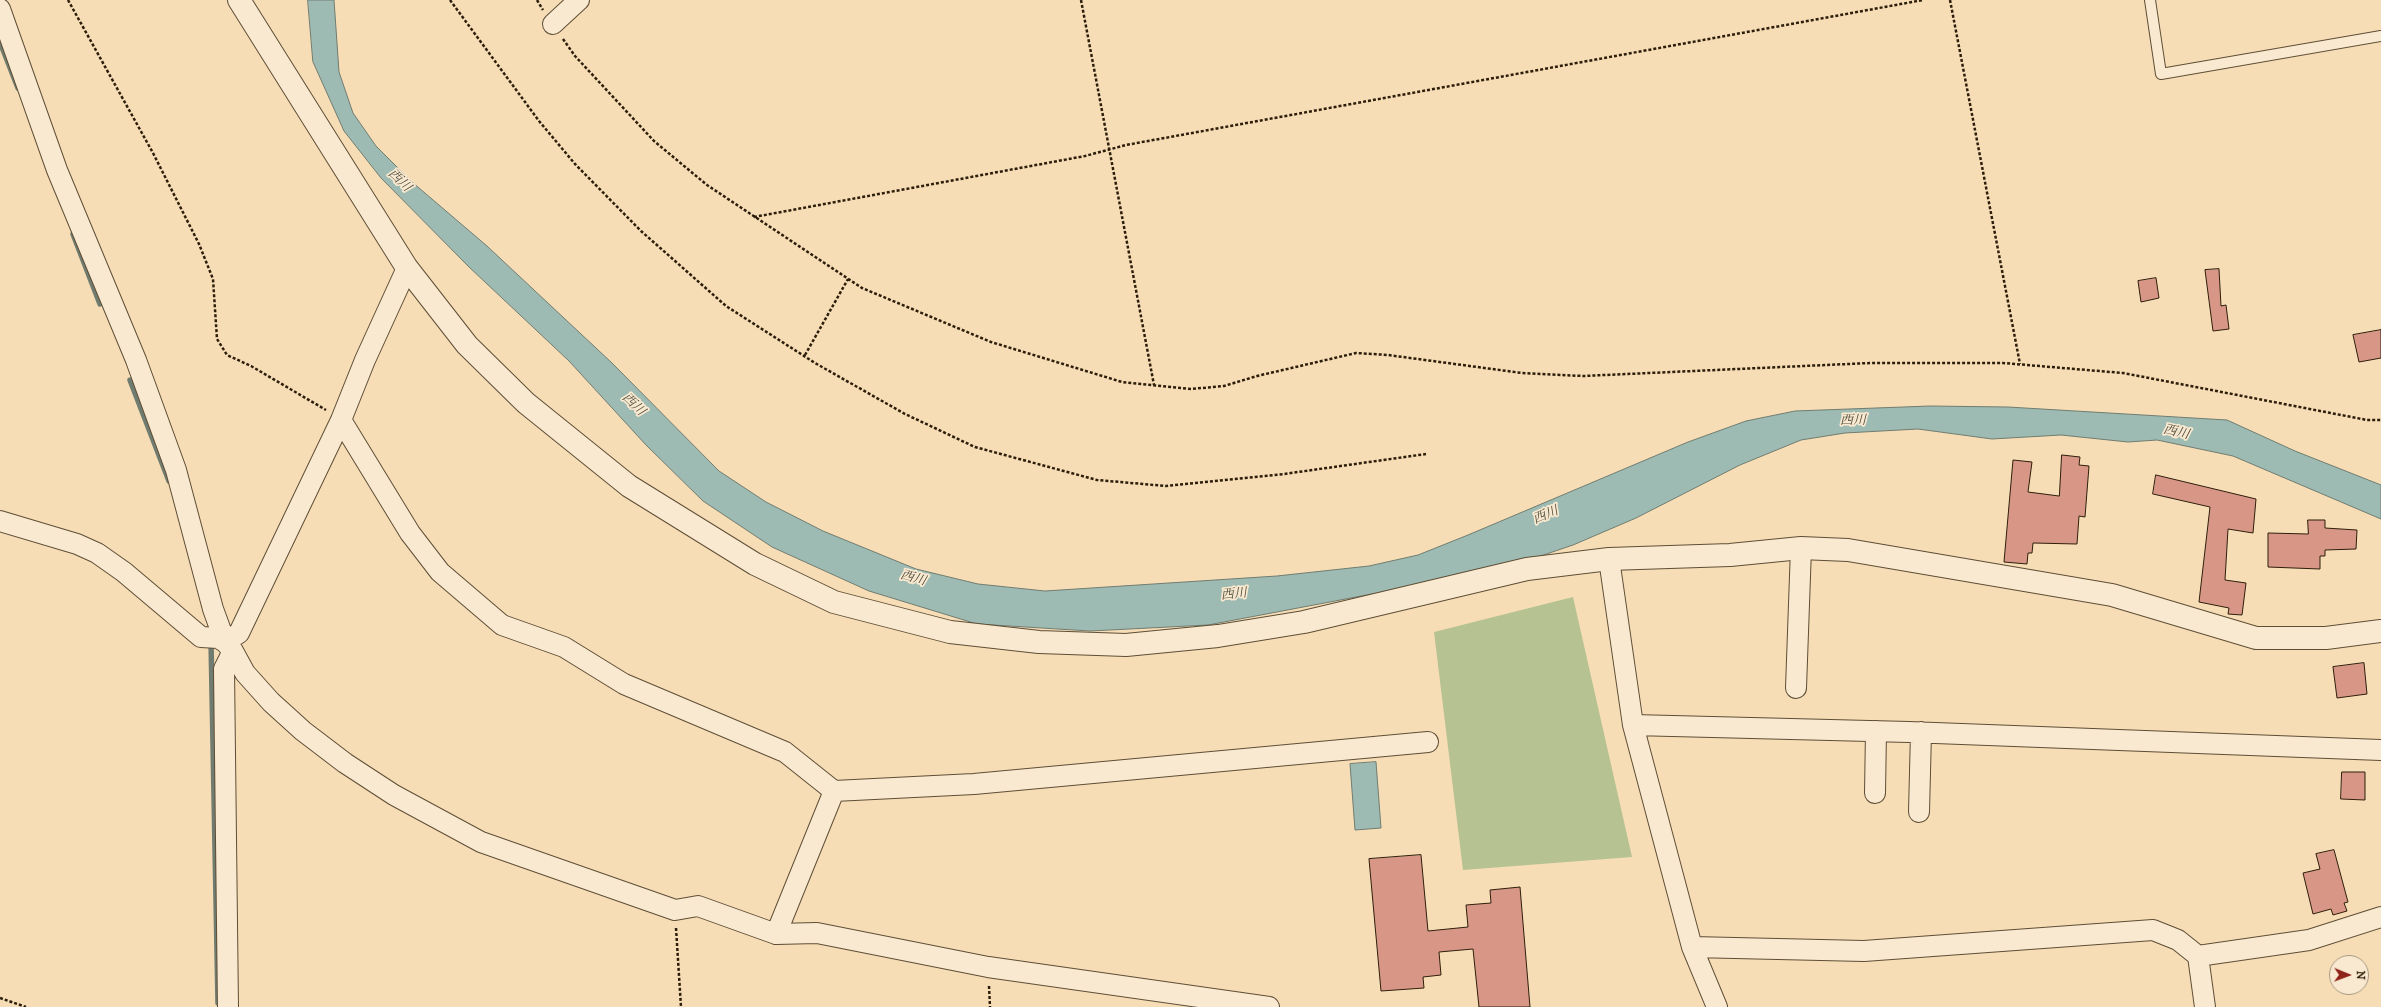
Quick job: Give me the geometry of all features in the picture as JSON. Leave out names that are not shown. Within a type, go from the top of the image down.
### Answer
[{"type":"street","points":[[239,0],[407,268],[467,344],[526,403],[629,486],[755,564],[834,602],[950,632],[1039,642],[1126,645],[1218,636],[1304,622],[1527,569],[1609,559],[1730,555],[1801,548],[1848,550],[2112,595],[2256,638],[2326,638],[2381,631]]},
{"type":"street","points":[[552,24],[579,0]]},
{"type":"street","points":[[0,9],[57,170],[136,360],[176,470],[213,609],[224,669],[228,1007]]},
{"type":"street","points":[[220,642],[239,633],[342,420],[365,360],[407,268]]},
{"type":"street","points":[[342,420],[410,533],[440,572],[502,624],[564,648],[624,684],[785,752],[834,791],[974,784],[1428,742]]},
{"type":"street","points":[[0,521],[49,534],[97,553],[220,642],[271,702],[303,731],[345,764],[394,795],[481,842],[675,910],[698,906],[776,934],[818,933],[988,967],[1269,1007]]},
{"type":"street","points":[[1796,688],[1801,548]]},
{"type":"street","points":[[1609,559],[1633,725],[1692,947],[1717,1007]]},
{"type":"street","points":[[1633,725],[1922,732],[2381,750]]},
{"type":"street","points":[[1875,793],[1876,731]]},
{"type":"street","points":[[1920,812],[1922,732]]},
{"type":"street","points":[[776,934],[834,791]]},
{"type":"street","points":[[2198,956],[2309,940],[2381,917]]},
{"type":"street","points":[[1692,947],[1864,951],[2153,930],[2178,940],[2198,956],[2205,1007]]},
{"type":"lane","points":[[2150,0],[2161,74],[2381,36]]},
{"type":"path","points":[[68,0],[153,153],[199,244],[213,279],[217,339],[227,356],[251,366],[342,420]]},
{"type":"path","points":[[450,0],[539,120],[575,164],[641,232],[726,306],[905,414],[975,447],[1097,480],[1166,486],[1284,474],[1426,454]]},
{"type":"path","points":[[536,0],[575,56],[654,141],[707,185],[848,279],[862,288],[991,342],[1122,382],[1191,388],[1224,386],[1257,376],[1356,353],[1388,355],[1522,373],[1583,376],[1870,363],[2020,364],[2123,374],[2359,418],[2381,420]]},
{"type":"path","points":[[1081,0],[1154,385]]},
{"type":"path","points":[[754,217],[1923,0]]},
{"type":"path","points":[[1950,0],[2020,364]]},
{"type":"path","points":[[805,355],[848,279]]},
{"type":"path","points":[[675,910],[681,1007]]},
{"type":"path","points":[[0,998],[26,1007]]},
{"type":"green space","points":[[1573,597],[1632,857],[1463,870],[1434,632]]},
{"type":"water","name":"西川","points":[[308,0],[334,0],[339,72],[353,113],[376,146],[412,182],[487,246],[612,363],[719,471],[766,502],[823,531],[916,569],[978,584],[1045,591],[1277,576],[1369,566],[1418,555],[1688,442],[1746,421],[1795,411],[1930,406],[2008,407],[2227,420],[2295,451],[2381,485],[2381,519],[2233,456],[2157,440],[2128,442],[2061,435],[1992,439],[1918,429],[1845,433],[1801,440],[1740,465],[1636,518],[1573,545],[1511,566],[1380,600],[1372,594],[1208,625],[1090,631],[977,624],[869,591],[772,547],[703,501],[646,445],[569,361],[469,267],[381,178],[344,131],[313,62]]},
{"type":"water","points":[[1376,762],[1381,828],[1355,830],[1350,764]]},
{"type":"building","points":[[2219,269],[2221,306],[2226,305],[2229,329],[2213,331],[2205,270]]},
{"type":"building","points":[[2156,278],[2159,298],[2141,302],[2138,281]]},
{"type":"building","points":[[2381,330],[2381,358],[2359,362],[2353,335]]},
{"type":"building","points":[[2062,455],[2080,457],[2079,465],[2089,466],[2085,517],[2079,516],[2077,544],[2033,543],[2032,553],[2028,553],[2027,564],[2004,562],[2013,460],[2032,462],[2028,492],[2059,496]]},
{"type":"building","points":[[2156,475],[2256,499],[2253,533],[2228,529],[2225,580],[2246,583],[2242,615],[2228,614],[2229,608],[2199,602],[2210,507],[2153,494]]},
{"type":"building","points":[[2308,520],[2325,520],[2325,528],[2357,530],[2356,549],[2325,550],[2325,556],[2320,556],[2320,569],[2268,567],[2268,533],[2308,534]]},
{"type":"building","points":[[2364,663],[2367,694],[2337,698],[2333,667]]},
{"type":"building","points":[[2342,772],[2365,772],[2365,800],[2341,799]]},
{"type":"building","points":[[2334,850],[2348,902],[2344,903],[2347,911],[2333,915],[2331,909],[2313,914],[2303,873],[2320,869],[2316,854]]},
{"type":"building","points":[[1421,855],[1428,931],[1468,927],[1466,905],[1491,903],[1490,890],[1520,887],[1530,1007],[1479,1007],[1473,949],[1439,952],[1441,975],[1423,977],[1424,988],[1381,991],[1369,859]]},
{"type":"waterway","points":[[0,42],[18,88]]},
{"type":"waterway","points":[[73,234],[100,304]]},
{"type":"waterway","points":[[130,380],[169,481]]},
{"type":"waterway","points":[[211,641],[218,1003]]}]
